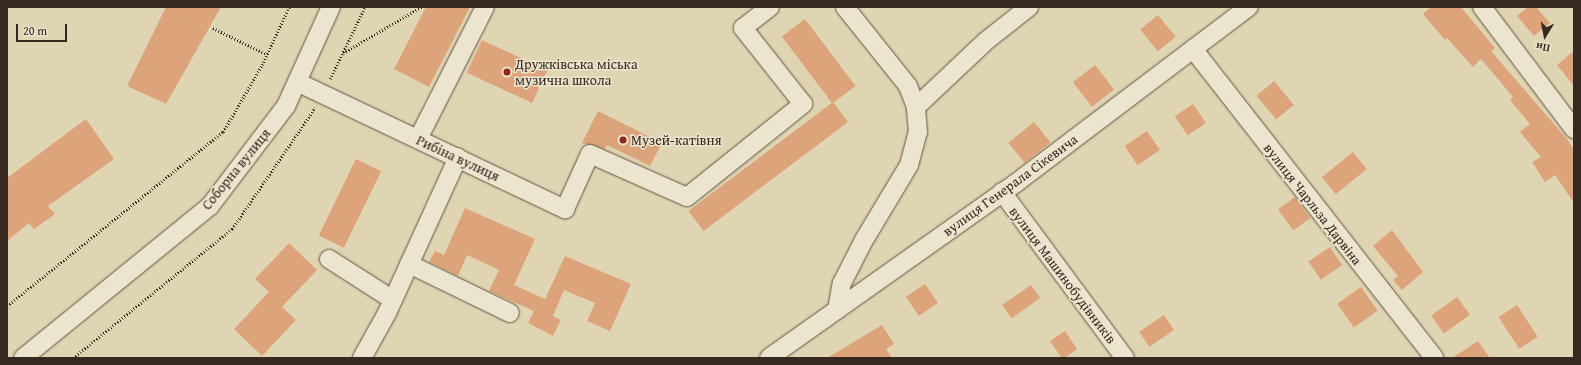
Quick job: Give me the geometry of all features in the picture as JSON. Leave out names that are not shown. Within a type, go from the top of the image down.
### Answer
[{"type":"street","name":"Соборна вулиця","points":[[24,358],[210,206],[286,106],[331,7]]},
{"type":"street","points":[[418,139],[485,7]]},
{"type":"street","name":"Рибіна вулиця","points":[[297,82],[565,209],[590,154],[687,197],[803,104],[743,28],[770,7]]},
{"type":"street","points":[[837,310],[842,283],[909,165],[918,132],[916,107],[908,86],[845,7]]},
{"type":"street","points":[[916,107],[986,41],[1029,7]]},
{"type":"street","name":"вулиця Генерала Сікевича","points":[[769,358],[791,352],[837,310],[1002,192],[1249,7]]},
{"type":"street","points":[[1482,7],[1574,129]]},
{"type":"street","name":"вулиця Чарльза Дарвіна","points":[[1192,49],[1434,358]]},
{"type":"street","points":[[362,358],[393,300],[408,264],[458,158]]},
{"type":"street","name":"вулиця Машинобудівників","points":[[1002,192],[1125,358]]},
{"type":"street","points":[[329,259],[393,300]]},
{"type":"street","points":[[408,264],[510,313]]},
{"type":"path","points":[[7,306],[223,132],[266,54],[289,7]]},
{"type":"path","points":[[342,54],[421,7]]},
{"type":"path","points":[[213,28],[266,54]]},
{"type":"building","points":[[166,7],[221,7],[166,104],[127,86]]},
{"type":"building","points":[[426,7],[470,7],[429,87],[394,69]]},
{"type":"building","points":[[1431,7],[1461,7],[1495,48],[1491,51],[1567,139],[1574,150],[1574,203],[1555,175],[1545,182],[1532,162],[1541,157],[1520,132],[1530,124],[1510,100],[1513,97],[1481,59],[1473,67],[1447,38],[1445,40],[1423,14]]},
{"type":"building","points":[[1528,7],[1536,7],[1550,23],[1534,36],[1517,16]]},
{"type":"building","points":[[1158,15],[1176,37],[1158,51],[1140,29]]},
{"type":"building","points":[[805,19],[856,86],[832,104],[782,36]]},
{"type":"building","name":"Дружківська міська музична школа","points":[[482,40],[547,70],[532,103],[467,73]]},
{"type":"building","points":[[1574,51],[1574,86],[1557,65]]},
{"type":"building","points":[[1095,65],[1114,89],[1092,107],[1073,82]]},
{"type":"building","points":[[1274,81],[1294,105],[1276,120],[1256,96]]},
{"type":"building","points":[[833,102],[848,122],[703,231],[688,211]]},
{"type":"building","points":[[1193,104],[1206,123],[1188,135],[1175,116]]},
{"type":"building","points":[[598,111],[662,143],[650,166],[607,145],[605,149],[582,143]]},
{"type":"building","points":[[86,119],[114,159],[48,206],[55,214],[34,229],[29,223],[7,241],[7,178]]},
{"type":"building","points":[[1034,122],[1050,142],[1025,163],[1008,143]]},
{"type":"building","points":[[1147,131],[1160,150],[1137,165],[1125,146]]},
{"type":"building","points":[[1353,152],[1367,169],[1336,194],[1322,177]]},
{"type":"building","points":[[356,159],[381,171],[344,248],[319,235]]},
{"type":"building","points":[[1295,197],[1310,218],[1293,230],[1278,209]]},
{"type":"building","points":[[465,208],[535,239],[514,285],[545,299],[565,256],[631,284],[610,331],[587,321],[595,303],[564,290],[553,316],[561,320],[553,336],[528,323],[534,311],[489,291],[499,270],[467,255],[458,276],[429,262],[435,251],[444,255]]},
{"type":"building","points":[[1392,230],[1423,272],[1402,290],[1393,280],[1398,276],[1373,246]]},
{"type":"building","points":[[289,243],[317,270],[282,307],[296,320],[262,356],[234,329],[269,292],[255,279]]},
{"type":"building","points":[[1330,247],[1342,265],[1321,280],[1308,262]]},
{"type":"building","points":[[925,284],[938,303],[919,316],[906,297]]},
{"type":"building","points":[[1031,285],[1040,298],[1012,318],[1002,305]]},
{"type":"building","points":[[1361,287],[1378,311],[1354,327],[1337,304]]},
{"type":"building","points":[[1457,297],[1470,315],[1444,334],[1431,316]]},
{"type":"building","points":[[1517,305],[1538,337],[1519,349],[1499,317]]},
{"type":"building","points":[[1164,315],[1174,330],[1149,347],[1139,332]]},
{"type":"building","points":[[882,325],[894,344],[886,349],[892,358],[827,358]]},
{"type":"building","points":[[1065,331],[1077,349],[1064,358],[1061,358],[1050,341]]},
{"type":"building","points":[[1478,341],[1490,358],[1452,358]]},
{"type":"place","name":"Дружківська міська музична школа","points":[[507,72]]},
{"type":"place","name":"Музей-катівня","points":[[623,140]]}]
